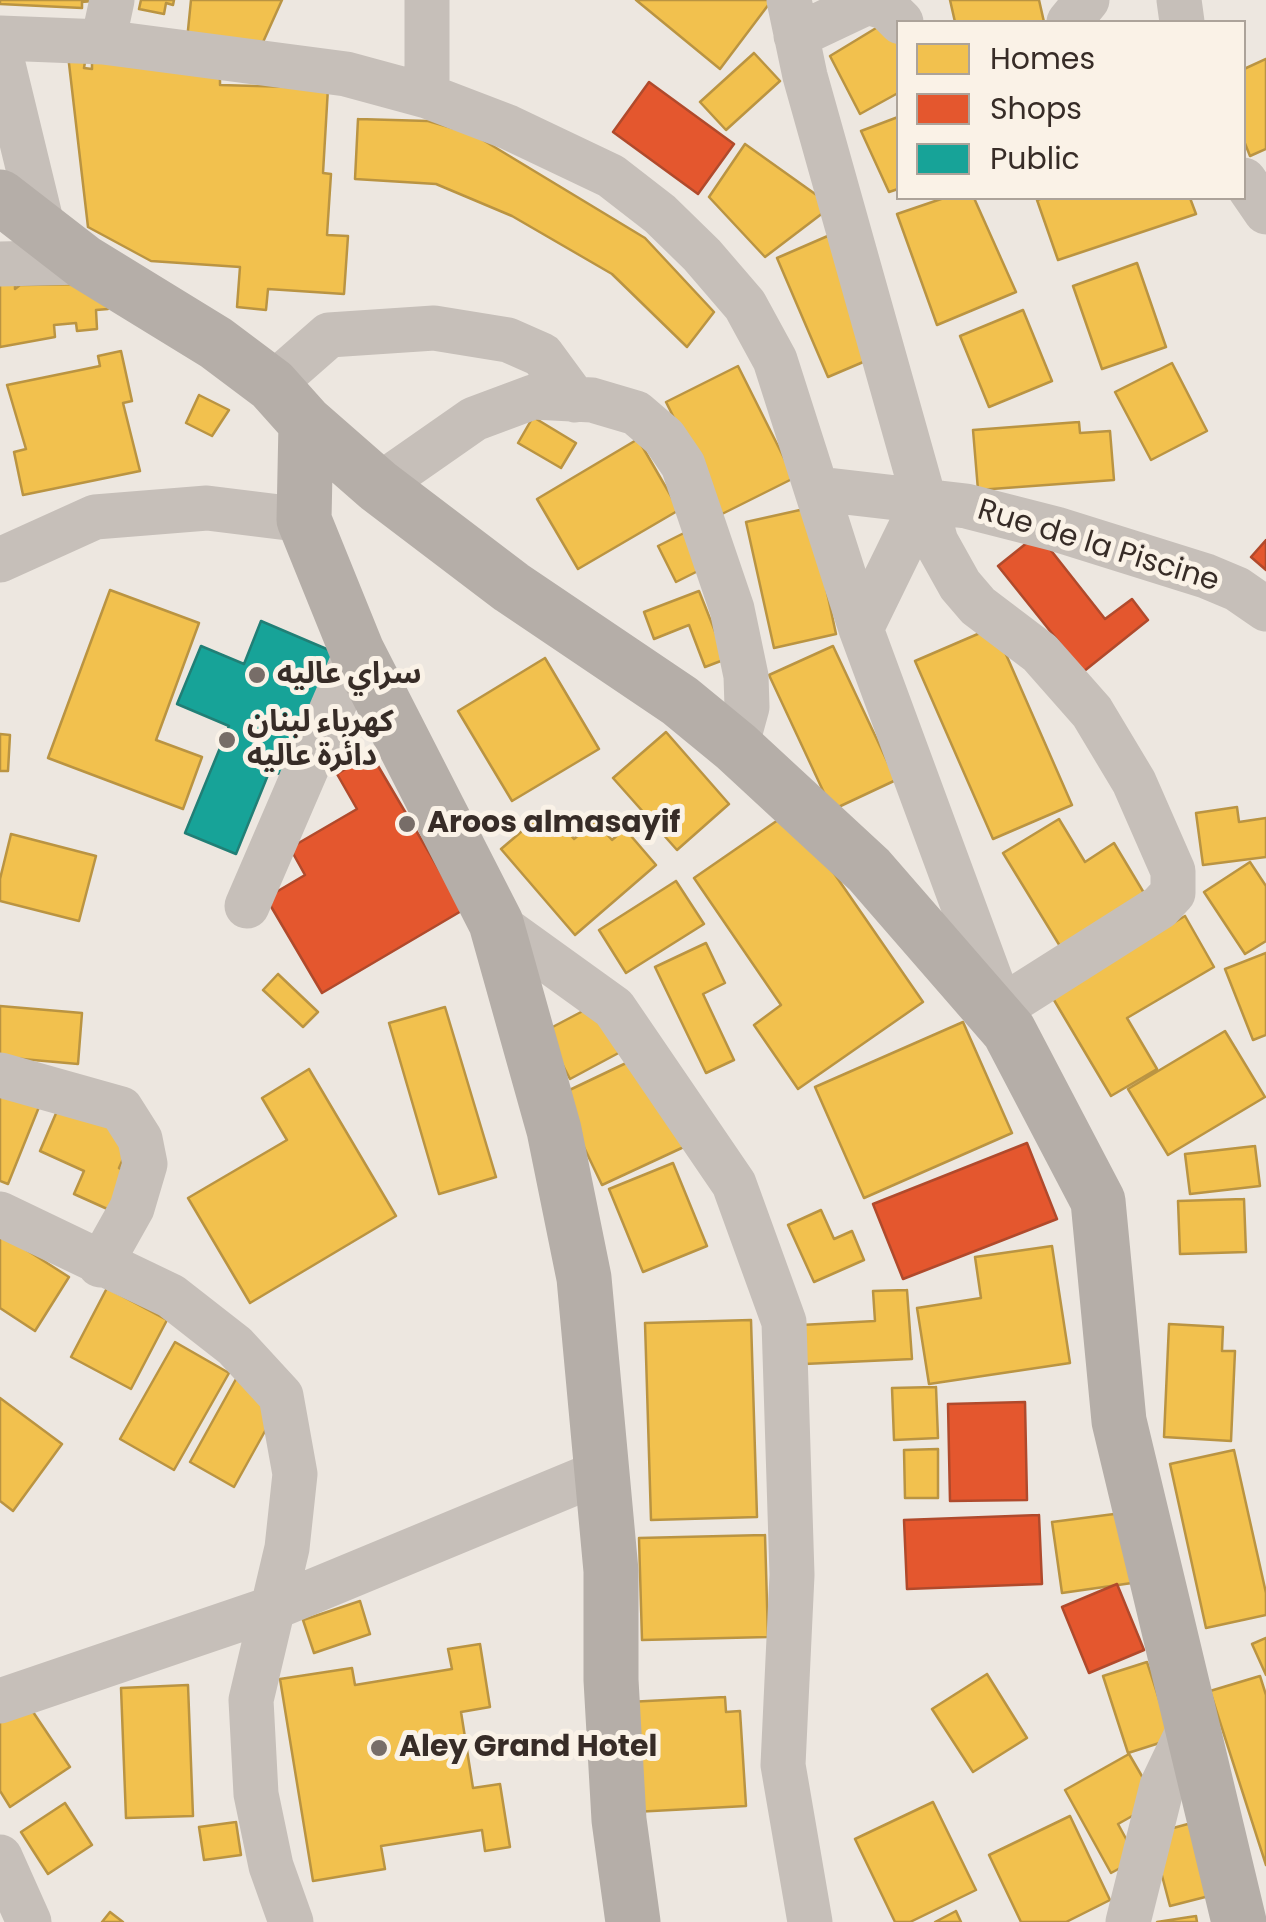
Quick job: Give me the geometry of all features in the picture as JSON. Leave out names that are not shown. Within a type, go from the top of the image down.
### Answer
[{"type":"main road","points":[[0,197],[64,248],[216,342],[378,486],[511,587],[680,701],[736,747],[869,870],[1005,1019],[1098,1200],[1119,1421],[1239,1922]]},
{"type":"main road","points":[[289,404],[304,520],[357,651],[496,923],[554,1130],[584,1278],[611,1571],[611,1680],[620,1820],[633,1922]]},
{"type":"street","points":[[427,0],[427,96]]},
{"type":"street","points":[[1072,20],[1088,0]]},
{"type":"street","points":[[0,38],[108,21],[427,96],[508,127],[611,176],[660,214],[702,254],[764,336],[818,489],[860,628],[1005,1019],[1160,908],[1173,893],[1173,871],[1134,782],[1092,712],[1040,653],[978,606],[960,585],[936,542],[792,18],[868,2],[888,8],[898,20]]},
{"type":"street","points":[[0,52],[64,248],[0,264]]},
{"type":"street","points":[[1246,183],[1266,212]]},
{"type":"street","points":[[289,404],[329,335],[434,328],[508,340],[542,355],[575,400]]},
{"type":"street","points":[[378,486],[474,419],[533,396],[636,413],[664,437],[683,465],[732,609],[746,676],[746,707],[736,747]]},
{"type":"street","name":"Rue de la Piscine","points":[[818,489],[924,500],[1056,529],[1238,589],[1266,609]]},
{"type":"street","points":[[860,628],[924,500]]},
{"type":"street","points":[[0,560],[95,518],[207,508],[304,520]]},
{"type":"street","points":[[247,906],[357,651]]},
{"type":"street","points":[[496,923],[614,1008],[734,1184],[784,1322],[792,1575],[783,1765],[810,1922]]},
{"type":"street","points":[[0,1075],[121,1109],[140,1139],[145,1164],[132,1208],[100,1265]]},
{"type":"street","points":[[0,1214],[171,1296],[235,1346],[281,1396],[295,1474],[287,1548],[250,1700],[256,1794],[271,1866],[292,1922]]},
{"type":"street","points":[[0,1701],[270,1609],[603,1471]]},
{"type":"street","points":[[1128,1922],[1162,1786],[1193,1721]]},
{"type":"street","points":[[0,1857],[28,1922]]},
{"type":"building: Homes","points":[[0,0],[103,0],[82,2],[82,8],[0,4]]},
{"type":"building: Homes","points":[[141,0],[174,0],[173,5],[166,3],[164,14],[139,9]]},
{"type":"building: Homes","points":[[191,0],[282,0],[259,51],[187,40]]},
{"type":"building: Homes","points":[[636,0],[772,0],[720,69]]},
{"type":"building: Homes","points":[[950,0],[1039,0],[1044,20],[955,20]]},
{"type":"building: Homes","points":[[886,22],[896,33],[896,94],[860,114],[830,56]]},
{"type":"building: Homes","points":[[754,53],[780,81],[726,130],[700,102]]},
{"type":"building: Homes","points":[[68,55],[86,56],[84,68],[92,69],[92,59],[220,68],[220,85],[328,88],[323,173],[331,174],[327,235],[348,236],[344,294],[268,289],[266,310],[237,307],[240,267],[151,261],[88,227]]},
{"type":"building: Homes","points":[[1266,59],[1266,149],[1250,156],[1246,146],[1246,68]]},
{"type":"building: Homes","points":[[896,118],[896,190],[889,192],[861,131]]},
{"type":"building: Homes","points":[[358,119],[428,121],[473,134],[645,238],[714,312],[687,347],[612,274],[512,216],[436,184],[355,179]]},
{"type":"building: Homes","points":[[745,144],[832,206],[765,257],[709,197]]},
{"type":"building: Homes","points":[[938,200],[975,200],[1016,292],[937,325],[897,214]]},
{"type":"building: Homes","points":[[1037,200],[1191,200],[1196,214],[1058,260]]},
{"type":"building: Homes","points":[[830,235],[882,354],[828,377],[777,258]]},
{"type":"building: Homes","points":[[1137,263],[1166,347],[1102,369],[1073,286]]},
{"type":"building: Homes","points":[[15,282],[15,289],[20,285],[94,284],[107,297],[108,309],[96,310],[97,329],[77,331],[76,323],[54,325],[55,337],[0,347],[0,283]]},
{"type":"building: Homes","points":[[1023,310],[1052,381],[989,407],[960,336]]},
{"type":"building: Homes","points":[[121,351],[132,401],[123,403],[140,471],[23,495],[14,452],[26,449],[7,385],[100,366],[98,356]]},
{"type":"building: Homes","points":[[1172,363],[1207,431],[1151,460],[1115,392]]},
{"type":"building: Homes","points":[[738,366],[794,478],[722,514],[666,402]]},
{"type":"building: Homes","points":[[199,395],[229,410],[212,436],[186,423]]},
{"type":"building: Homes","points":[[533,417],[576,443],[561,468],[518,443]]},
{"type":"building: Homes","points":[[1079,422],[1080,433],[1110,431],[1114,480],[978,490],[973,430]]},
{"type":"building: Homes","points":[[638,439],[679,510],[578,569],[537,499]]},
{"type":"building: Homes","points":[[809,508],[836,634],[774,648],[746,522]]},
{"type":"building: Homes","points":[[694,528],[712,564],[676,582],[658,546]]},
{"type":"building: Homes","points":[[110,590],[199,623],[156,740],[202,757],[183,809],[48,758]]},
{"type":"building: Homes","points":[[699,591],[726,659],[705,667],[689,625],[654,639],[644,612]]},
{"type":"building: Homes","points":[[994,627],[1072,805],[993,839],[915,661]]},
{"type":"building: Homes","points":[[833,646],[896,780],[832,810],[769,675]]},
{"type":"building: Homes","points":[[545,658],[599,749],[512,801],[458,711]]},
{"type":"building: Homes","points":[[666,732],[729,804],[677,850],[613,778]]},
{"type":"building: Homes","points":[[0,734],[10,735],[8,771],[0,771]]},
{"type":"building: Homes","points":[[1237,807],[1239,822],[1266,818],[1266,857],[1203,865],[1196,813]]},
{"type":"building: Homes","points":[[548,809],[574,839],[595,821],[612,840],[625,829],[656,865],[575,935],[501,849]]},
{"type":"building: Homes","points":[[791,811],[923,1002],[798,1089],[754,1025],[781,1005],[694,878]]},
{"type":"building: Homes","points":[[1059,819],[1085,862],[1114,843],[1147,898],[1063,951],[1003,853]]},
{"type":"building: Homes","points":[[11,834],[96,856],[79,921],[0,901],[0,879]]},
{"type":"building: Homes","points":[[1250,862],[1266,886],[1266,941],[1245,954],[1204,892]]},
{"type":"building: Homes","points":[[676,881],[704,924],[626,973],[599,930]]},
{"type":"building: Homes","points":[[1185,916],[1214,967],[1127,1018],[1157,1069],[1111,1096],[1051,995]]},
{"type":"building: Homes","points":[[706,943],[725,983],[703,994],[734,1060],[706,1073],[655,967]]},
{"type":"building: Homes","points":[[1266,953],[1266,1035],[1253,1040],[1225,969]]},
{"type":"building: Homes","points":[[278,974],[318,1012],[303,1027],[263,990]]},
{"type":"building: Homes","points":[[600,1002],[626,1049],[570,1079],[545,1031]]},
{"type":"building: Homes","points":[[0,1006],[82,1013],[78,1064],[0,1057]]},
{"type":"building: Homes","points":[[445,1007],[496,1177],[439,1194],[389,1023]]},
{"type":"building: Homes","points":[[963,1022],[1012,1133],[864,1198],[815,1087]]},
{"type":"building: Homes","points":[[1225,1031],[1265,1097],[1168,1155],[1128,1089]]},
{"type":"building: Homes","points":[[643,1055],[686,1146],[602,1185],[559,1095]]},
{"type":"building: Homes","points":[[309,1069],[396,1216],[250,1303],[188,1198],[287,1140],[262,1098]]},
{"type":"building: Homes","points":[[0,1085],[41,1102],[8,1184],[0,1181]]},
{"type":"building: Homes","points":[[60,1104],[133,1136],[119,1168],[131,1173],[114,1212],[74,1194],[84,1171],[40,1151]]},
{"type":"building: Homes","points":[[1255,1146],[1260,1186],[1190,1194],[1185,1154]]},
{"type":"building: Homes","points":[[673,1163],[707,1246],[643,1272],[609,1189]]},
{"type":"building: Homes","points":[[1244,1199],[1246,1252],[1180,1254],[1178,1201]]},
{"type":"building: Homes","points":[[821,1210],[834,1239],[852,1231],[864,1260],[814,1282],[788,1225]]},
{"type":"building: Homes","points":[[0,1233],[69,1277],[35,1331],[0,1308]]},
{"type":"building: Homes","points":[[1052,1246],[1070,1363],[929,1384],[917,1308],[981,1298],[975,1257]]},
{"type":"building: Homes","points":[[107,1288],[167,1320],[131,1389],[71,1357]]},
{"type":"building: Homes","points":[[907,1290],[912,1359],[804,1364],[801,1325],[875,1321],[873,1291]]},
{"type":"building: Homes","points":[[751,1320],[757,1517],[651,1520],[645,1323]]},
{"type":"building: Homes","points":[[1169,1324],[1223,1327],[1222,1351],[1235,1351],[1231,1441],[1164,1437]]},
{"type":"building: Homes","points":[[175,1342],[229,1373],[174,1470],[120,1439]]},
{"type":"building: Homes","points":[[236,1379],[280,1404],[234,1487],[190,1462]]},
{"type":"building: Homes","points":[[936,1387],[938,1438],[894,1440],[892,1388]]},
{"type":"building: Homes","points":[[0,1398],[62,1444],[13,1511],[0,1501]]},
{"type":"building: Homes","points":[[938,1449],[938,1498],[905,1498],[904,1450]]},
{"type":"building: Homes","points":[[1234,1450],[1266,1593],[1266,1615],[1206,1628],[1170,1464]]},
{"type":"building: Homes","points":[[1122,1513],[1132,1583],[1062,1593],[1052,1522]]},
{"type":"building: Homes","points":[[765,1535],[768,1637],[642,1640],[639,1538]]},
{"type":"building: Homes","points":[[360,1601],[370,1634],[314,1653],[303,1620]]},
{"type":"building: Homes","points":[[1266,1638],[1266,1675],[1252,1644]]},
{"type":"building: Homes","name":"Aley Grand Hotel","points":[[480,1644],[490,1707],[461,1712],[473,1788],[500,1784],[510,1847],[485,1851],[482,1830],[381,1846],[385,1869],[313,1881],[280,1679],[352,1668],[355,1685],[452,1669],[448,1649]]},
{"type":"building: Homes","points":[[1147,1662],[1172,1739],[1128,1753],[1103,1676]]},
{"type":"building: Homes","points":[[987,1674],[1027,1738],[973,1772],[932,1709]]},
{"type":"building: Homes","points":[[1260,1676],[1266,1695],[1266,1865],[1210,1691]]},
{"type":"building: Homes","points":[[188,1685],[193,1816],[126,1818],[121,1688]]},
{"type":"building: Homes","points":[[725,1697],[726,1712],[740,1711],[746,1806],[634,1812],[628,1702]]},
{"type":"building: Homes","points":[[25,1700],[70,1767],[10,1807],[0,1791],[0,1717]]},
{"type":"building: Homes","points":[[1129,1754],[1157,1802],[1118,1824],[1137,1859],[1111,1873],[1065,1790]]},
{"type":"building: Homes","points":[[933,1802],[976,1890],[910,1922],[895,1922],[855,1839]]},
{"type":"building: Homes","points":[[65,1803],[92,1845],[48,1874],[21,1832]]},
{"type":"building: Homes","points":[[1070,1816],[1110,1900],[1066,1922],[1021,1922],[989,1855]]},
{"type":"building: Homes","points":[[1199,1821],[1217,1894],[1170,1906],[1151,1834]]},
{"type":"building: Homes","points":[[236,1822],[241,1855],[204,1860],[199,1827]]},
{"type":"building: Homes","points":[[956,1911],[961,1922],[935,1922]]},
{"type":"building: Homes","points":[[110,1912],[123,1922],[102,1922]]},
{"type":"building: Homes","points":[[1196,1916],[1197,1922],[1157,1922]]},
{"type":"building: Shops","points":[[649,82],[734,144],[698,194],[613,132]]},
{"type":"building: Shops","points":[[1038,534],[1105,619],[1132,599],[1148,620],[1083,672],[998,566]]},
{"type":"building: Shops","points":[[1266,540],[1266,570],[1251,557]]},
{"type":"building: Shops","points":[[371,754],[463,910],[322,993],[266,898],[305,875],[290,848],[357,809],[337,774]]},
{"type":"building: Shops","points":[[1027,1143],[1057,1219],[903,1279],[873,1204]]},
{"type":"building: Shops","points":[[1025,1402],[1027,1500],[950,1501],[948,1404]]},
{"type":"building: Shops","points":[[1039,1515],[1042,1584],[907,1589],[904,1520]]},
{"type":"building: Shops","points":[[1117,1584],[1144,1650],[1089,1673],[1062,1607]]},
{"type":"building: Public","points":[[261,621],[336,653],[285,776],[270,770],[236,854],[185,833],[229,726],[177,704],[201,646],[244,664]]},
{"type":"place","name":"سراي عاليه","points":[[257,675]]},
{"type":"place","name":"كهرباء لبنان دائرة عاليه","points":[[227,740]]},
{"type":"place","name":"Aroos almasayif","points":[[407,824]]},
{"type":"place","name":"Aley Grand Hotel","points":[[379,1748]]}]
